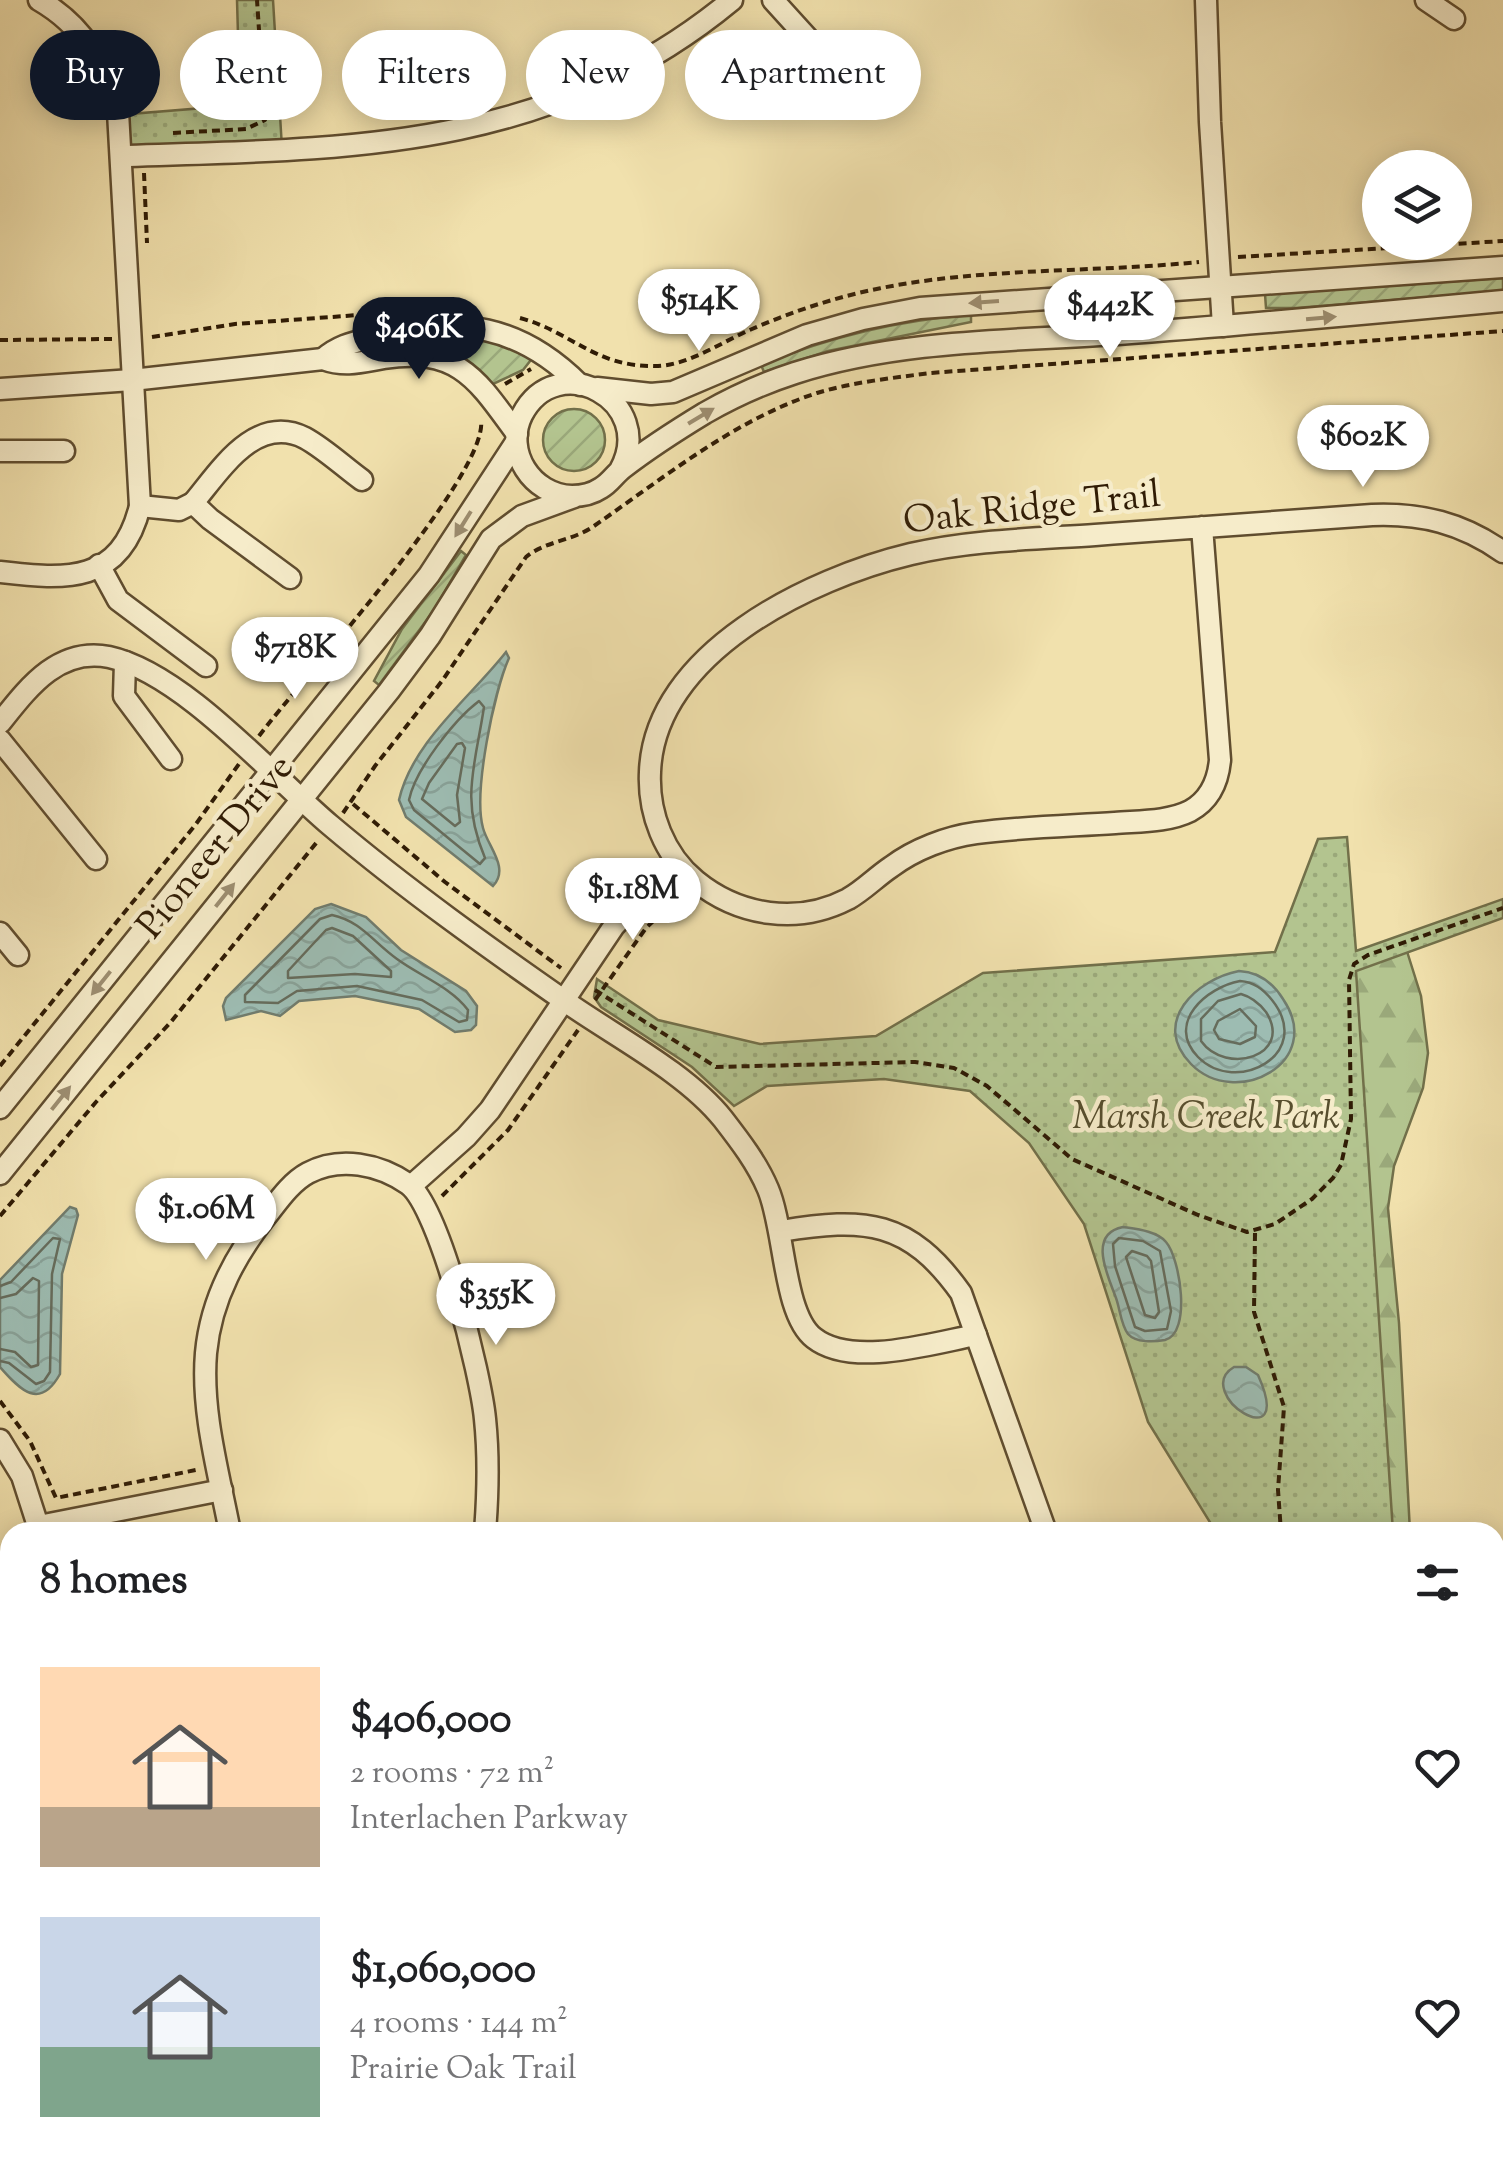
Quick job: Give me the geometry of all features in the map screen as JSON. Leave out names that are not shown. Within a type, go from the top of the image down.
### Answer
[{"type":"street","points":[[0,572],[61,578],[99,565],[122,550],[134,533],[140,506],[118,112],[95,51],[62,6],[39,0]]},
{"type":"street","points":[[121,156],[392,143],[522,116],[648,60],[732,0]]},
{"type":"street","points":[[772,0],[799,30]]},
{"type":"street","points":[[1206,0],[1224,326]]},
{"type":"street","points":[[1426,0],[1454,18]]},
{"type":"street","points":[[517,438],[524,411],[540,394],[556,386],[652,394],[672,392],[792,340],[848,322],[907,310],[1503,266]]},
{"type":"street","points":[[0,389],[132,380],[322,359],[342,366],[396,357],[432,358],[458,367],[489,393],[517,438],[522,464],[534,482],[554,493],[576,496],[598,490],[620,470],[682,428],[744,393],[791,374],[842,360],[910,348],[1503,302]]},
{"type":"street","points":[[322,359],[338,346],[412,328],[444,325],[494,331],[542,351],[616,406],[626,426],[628,449],[620,470]]},
{"type":"street","points":[[140,506],[180,510],[193,502],[242,445],[258,437],[291,434],[306,439],[362,480]]},
{"type":"street","name":"Pioneer Drive","points":[[0,1108],[440,559],[517,438]]},
{"type":"street","points":[[0,451],[64,451]]},
{"type":"street","name":"Pioneer Drive","points":[[0,1174],[420,650],[489,542],[518,518],[576,496]]},
{"type":"street","points":[[193,502],[210,520],[290,578]]},
{"type":"street","name":"Oak Ridge Trail","points":[[1202,527],[1220,760],[1212,790],[1196,807],[1163,819],[955,837],[907,856],[847,899],[802,914],[745,908],[718,897],[678,865],[662,835],[651,796],[650,762],[657,730],[670,701],[688,677],[756,621],[841,576],[928,551],[979,544],[1202,527],[1410,514],[1461,527],[1503,552]]},
{"type":"street","points":[[99,565],[118,600],[206,666]]},
{"type":"street","points":[[0,723],[50,668],[84,656],[124,662],[159,677],[331,826],[565,1001],[684,1082],[720,1114],[749,1152],[768,1189],[781,1231],[791,1300],[812,1337],[830,1347],[855,1352],[910,1348],[976,1334]]},
{"type":"street","points":[[124,662],[124,696],[171,759]]},
{"type":"street","points":[[0,740],[96,860]]},
{"type":"street","points":[[412,1186],[490,1110],[624,914],[678,865]]},
{"type":"street","points":[[0,933],[18,955]]},
{"type":"street","points":[[228,1522],[207,1408],[206,1350],[221,1291],[245,1242],[287,1190],[307,1173],[330,1165],[356,1163],[380,1168],[412,1186],[426,1207],[468,1337],[485,1414],[486,1522]]},
{"type":"street","points":[[781,1231],[853,1223],[884,1228],[914,1243],[940,1263],[961,1293],[1042,1522]]},
{"type":"street","points":[[0,1440],[22,1476],[38,1522]]},
{"type":"street","points":[[73,1522],[222,1490]]},
{"type":"path","points":[[1252,255],[1503,240]]},
{"type":"path","points":[[0,340],[129,339],[235,324],[394,312]]},
{"type":"path","points":[[266,728],[453,492],[481,441],[482,424],[474,404],[527,372],[542,351],[552,330],[517,318]]},
{"type":"path","points":[[559,967],[446,882],[351,803],[455,662],[509,577],[532,552],[588,530],[661,478],[759,418],[836,388],[945,372],[1503,331]]},
{"type":"path","points":[[0,1066],[196,824],[228,777]]},
{"type":"path","points":[[0,1216],[96,1102],[170,1023],[316,842]]},
{"type":"path","points":[[697,882],[660,912],[599,992],[704,1062],[734,1068],[905,1062],[948,1066],[987,1086],[1072,1159],[1198,1215],[1237,1230],[1255,1231],[1275,1224],[1318,1195],[1333,1178],[1344,1156],[1350,1129],[1348,997],[1354,964],[1397,944],[1503,908]]},
{"type":"path","points":[[426,1207],[445,1194],[508,1130],[576,1033]]},
{"type":"path","points":[[1255,1231],[1254,1312],[1284,1407],[1278,1490],[1280,1522]]},
{"type":"path","points":[[0,1400],[30,1441],[56,1498],[194,1470]]},
{"type":"green space","points":[[237,0],[273,0],[275,30],[238,30]]},
{"type":"green space","points":[[180,110],[180,120],[280,120],[282,148],[121,156],[118,120],[160,120],[160,112]]},
{"type":"green space","points":[[1503,278],[1503,291],[1266,308],[1265,294]]},
{"type":"green space","points":[[971,315],[971,322],[828,351],[764,372],[761,365],[864,331]]},
{"type":"green space","points":[[478,336],[534,356],[523,370],[493,384],[469,363],[392,349],[390,342],[411,337]]},
{"type":"green space","points":[[574,409],[596,418],[605,440],[596,462],[574,471],[552,462],[543,440],[552,418]]},
{"type":"green space","points":[[461,551],[466,555],[434,610],[379,685],[374,681],[402,629]]},
{"type":"green space","name":"Marsh Creek Park","points":[[1347,837],[1356,951],[1503,899],[1503,918],[1356,971],[1392,1522],[1210,1522],[1148,1422],[1084,1224],[1029,1143],[970,1091],[884,1079],[767,1086],[734,1106],[692,1067],[601,1007],[594,997],[597,979],[658,1020],[760,1044],[876,1036],[983,973],[1275,952],[1318,839]]},
{"type":"green space","points":[[1405,945],[1421,996],[1428,1053],[1423,1088],[1394,1166],[1388,1208],[1399,1323],[1409,1522],[1285,1522],[1356,966]]},
{"type":"water","points":[[506,652],[509,658],[492,717],[481,791],[483,828],[499,865],[493,886],[406,817],[399,800],[416,759],[429,740]]},
{"type":"water","points":[[331,904],[366,917],[401,950],[466,991],[477,1006],[476,1025],[471,1030],[455,1032],[419,1009],[355,996],[299,1001],[280,1016],[261,1011],[226,1020],[226,998],[315,909]]},
{"type":"water","points":[[1239,971],[1259,976],[1279,993],[1293,1022],[1293,1042],[1285,1059],[1270,1072],[1251,1080],[1230,1082],[1210,1077],[1191,1064],[1175,1033],[1177,1018],[1195,993],[1208,983]]},
{"type":"water","points":[[70,1207],[78,1215],[62,1274],[60,1374],[45,1391],[30,1393],[0,1367],[0,1280]]},
{"type":"water","points":[[1123,1227],[1157,1235],[1166,1242],[1176,1263],[1181,1294],[1179,1324],[1165,1340],[1136,1339],[1124,1326],[1103,1257],[1106,1238]]},
{"type":"water","points":[[1234,1367],[1246,1367],[1258,1375],[1266,1401],[1265,1414],[1256,1418],[1233,1404],[1225,1391],[1224,1378]]}]
